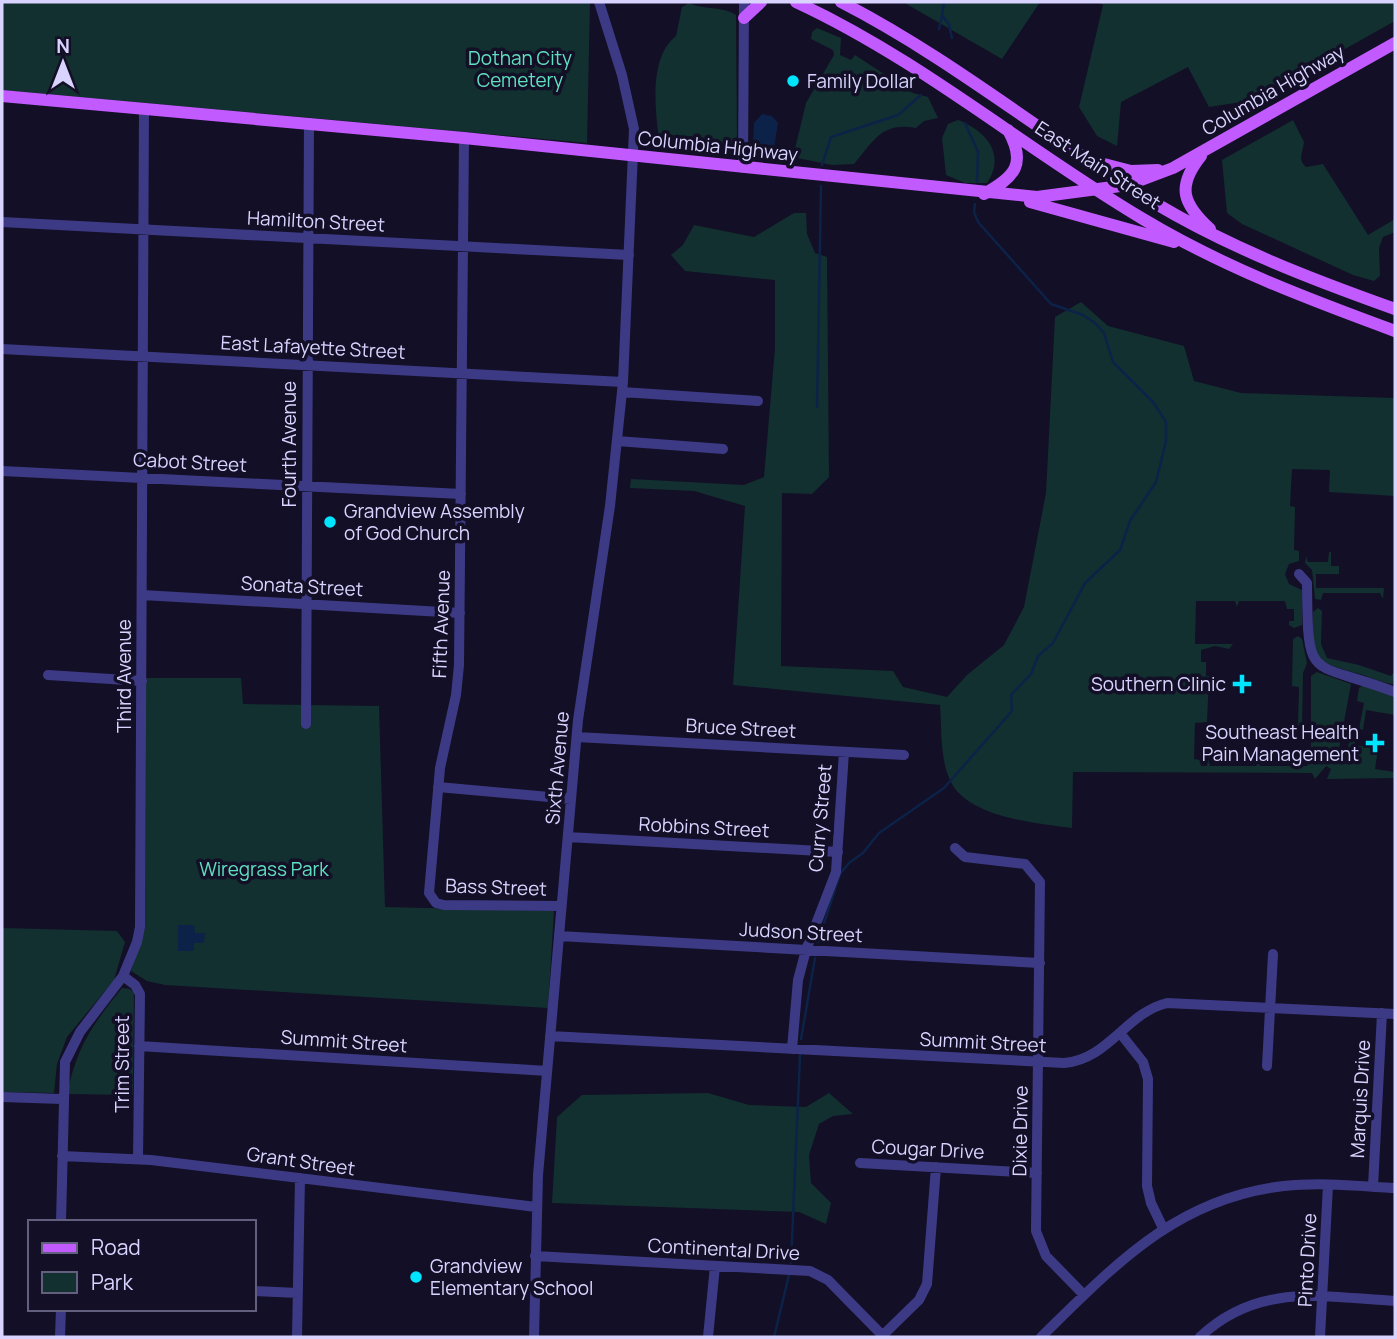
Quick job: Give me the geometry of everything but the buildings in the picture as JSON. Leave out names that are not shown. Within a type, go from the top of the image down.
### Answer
[{"type":"main road","points":[[744,18],[761,2]]},
{"type":"main road","name":"East Main Street","points":[[796,2],[904,59],[1099,191],[1188,245],[1250,275],[1395,331]]},
{"type":"main road","name":"East Main Street","points":[[841,2],[961,71],[1128,185],[1220,239],[1323,284],[1395,309]]},
{"type":"main road","name":"Columbia Highway","points":[[2,96],[464,138],[984,194],[1062,196],[1128,185],[1172,168],[1205,152],[1395,43]]},
{"type":"main road","points":[[984,194],[1005,183],[1017,165],[1017,148],[1006,127]]},
{"type":"main road","points":[[1205,152],[1188,174],[1185,194],[1194,214],[1220,239]]},
{"type":"main road","points":[[1093,162],[1133,171],[1172,168]]},
{"type":"main road","points":[[1009,196],[1188,245]]},
{"type":"main road","points":[[1315,302],[1323,284]]},
{"type":"street","name":"Sixth Avenue","points":[[534,1337],[536,1207],[561,906],[577,737],[623,387],[632,204],[634,156],[630,108],[599,2]]},
{"type":"street","points":[[743,167],[744,2]]},
{"type":"street","name":"Third Avenue","points":[[61,1220],[62,1099],[68,1053],[123,976],[140,927],[144,108]]},
{"type":"street","name":"Fourth Avenue","points":[[306,724],[309,123]]},
{"type":"street","name":"Fifth Avenue","points":[[431,899],[429,892],[438,787],[457,687],[464,138]]},
{"type":"street","name":"Hamilton Street","points":[[2,222],[629,255]]},
{"type":"street","name":"East Lafayette Street","points":[[2,349],[461,372],[758,401]]},
{"type":"street","points":[[617,441],[723,449]]},
{"type":"street","name":"Cabot Street","points":[[2,471],[461,494]]},
{"type":"street","points":[[1299,574],[1307,583],[1308,645],[1316,663],[1328,672],[1395,692]]},
{"type":"street","name":"Sonata Street","points":[[142,595],[460,613]]},
{"type":"street","points":[[48,674],[142,681]]},
{"type":"street","name":"Bruce Street","points":[[577,737],[904,755]]},
{"type":"street","name":"Curry Street","points":[[792,1049],[795,997],[806,950],[836,872],[844,752]]},
{"type":"street","points":[[438,787],[571,799]]},
{"type":"street","name":"Robbins Street","points":[[568,837],[838,852]]},
{"type":"street","name":"Dixie Drive","points":[[955,848],[965,858],[1020,862],[1036,873],[1042,887],[1036,1225],[1039,1242],[1046,1256],[1084,1295]]},
{"type":"street","name":"Bass Street","points":[[431,899],[444,905],[561,906]]},
{"type":"street","name":"Judson Street","points":[[559,936],[1040,963]]},
{"type":"street","points":[[1267,1066],[1273,954]]},
{"type":"street","name":"Trim Street","points":[[123,976],[139,990],[138,1159]]},
{"type":"street","name":"Summit Street","points":[[550,1036],[1065,1063],[1087,1058],[1143,1012],[1167,1003],[1395,1014]]},
{"type":"street","name":"Marquis Drive","points":[[1373,1186],[1382,1013]]},
{"type":"street","points":[[1120,1033],[1139,1056],[1147,1074],[1147,1186],[1153,1209],[1163,1228]]},
{"type":"street","name":"Summit Street","points":[[139,1046],[547,1072]]},
{"type":"street","points":[[2,1097],[62,1099]]},
{"type":"street","name":"Grant Street","points":[[62,1156],[138,1159],[536,1207]]},
{"type":"street","name":"Cougar Drive","points":[[860,1163],[1037,1173]]},
{"type":"street","points":[[883,1336],[919,1300],[928,1284],[936,1167]]},
{"type":"street","points":[[297,1337],[300,1178]]},
{"type":"street","name":"Pinto Drive","points":[[1320,1337],[1328,1185]]},
{"type":"street","points":[[1041,1337],[1134,1248],[1163,1228],[1203,1207],[1246,1193],[1287,1186],[1395,1188]]},
{"type":"street","name":"Continental Drive","points":[[535,1256],[820,1274],[883,1336]]},
{"type":"street","points":[[708,1337],[715,1266]]},
{"type":"street","points":[[256,1291],[298,1293]]},
{"type":"street","points":[[1200,1337],[1226,1316],[1253,1303],[1283,1296],[1395,1301]]},
{"type":"street","points":[[61,1311],[61,1337]]},
{"type":"green space","name":"Dothan City Cemetery","points":[[2,2],[590,2],[587,143],[2,90]]},
{"type":"green space","points":[[903,2],[1040,2],[1002,59]]},
{"type":"green space","points":[[1098,2],[1395,2],[1395,21],[1254,100],[1209,107],[1188,67],[1121,102],[1117,146],[1097,136],[1079,107],[1103,5]]},
{"type":"green space","points":[[689,3],[725,10],[736,15],[737,135],[733,154],[674,147],[659,139],[656,113],[658,70],[667,45],[676,36],[682,7]]},
{"type":"green space","points":[[817,28],[841,38],[840,55],[851,60],[855,55],[913,93],[928,97],[938,118],[924,121],[916,128],[887,130],[874,140],[854,164],[832,165],[797,158],[794,153],[806,103],[834,55],[833,50],[811,39],[812,32]]},
{"type":"green space","points":[[958,120],[985,137],[990,145],[995,163],[987,183],[965,183],[946,175],[942,138],[948,124]]},
{"type":"green space","points":[[1293,120],[1304,142],[1301,158],[1303,164],[1306,167],[1323,164],[1368,235],[1395,219],[1395,232],[1383,237],[1379,248],[1380,276],[1374,281],[1353,275],[1242,224],[1227,213],[1222,160]]},
{"type":"green space","points":[[794,213],[806,213],[807,234],[815,253],[827,257],[829,477],[812,494],[782,493],[781,666],[893,671],[903,687],[947,697],[967,675],[1004,645],[1024,607],[1046,493],[1055,317],[1081,302],[1108,326],[1184,346],[1194,381],[1241,393],[1395,398],[1395,496],[1329,492],[1330,470],[1292,469],[1290,506],[1295,507],[1294,550],[1299,551],[1299,561],[1289,564],[1285,574],[1289,584],[1302,590],[1302,625],[1294,628],[1289,625],[1289,621],[1294,621],[1294,609],[1287,609],[1285,601],[1239,601],[1237,607],[1235,601],[1196,601],[1195,644],[1233,644],[1229,649],[1215,646],[1201,650],[1201,662],[1206,662],[1206,676],[1209,676],[1207,722],[1195,723],[1194,759],[1200,760],[1201,766],[1207,766],[1208,759],[1210,766],[1256,766],[1258,760],[1260,766],[1307,766],[1311,756],[1311,676],[1317,672],[1351,684],[1339,749],[1347,750],[1350,740],[1355,741],[1355,745],[1378,749],[1375,769],[1395,772],[1395,778],[1327,779],[1331,769],[1326,766],[1315,779],[1312,773],[1073,772],[1072,828],[1043,824],[994,813],[966,800],[956,790],[944,760],[940,705],[733,685],[745,506],[694,491],[630,488],[631,479],[744,485],[764,477],[775,348],[775,280],[685,271],[671,255],[683,245],[694,225],[754,237]]},
{"type":"green space","points":[[1329,552],[1331,566],[1339,566],[1339,574],[1316,574],[1316,588],[1384,588],[1383,599],[1380,593],[1323,593],[1321,600],[1315,599],[1312,570],[1305,563],[1306,556],[1308,562],[1328,562]]},
{"type":"green space","points":[[1318,608],[1322,611],[1321,644],[1327,658],[1391,676],[1395,671],[1393,684],[1323,661],[1313,639],[1313,612]]},
{"type":"green space","points":[[1298,636],[1302,639],[1307,663],[1303,673],[1302,730],[1293,731],[1298,727],[1299,687],[1292,686],[1293,639]]},
{"type":"green space","name":"Wiregrass Park","points":[[146,678],[241,678],[243,704],[379,706],[385,907],[554,911],[548,1008],[165,985],[147,981],[131,971],[145,928]]},
{"type":"green space","points":[[1363,685],[1395,697],[1395,715],[1366,710],[1363,730],[1359,729],[1364,703],[1357,701],[1359,688]]},
{"type":"green space","points":[[2,928],[117,931],[125,942],[114,980],[67,1037],[57,1064],[54,1093],[2,1092]]},
{"type":"green space","points":[[122,988],[130,989],[134,993],[133,1095],[67,1094],[87,1037]]},
{"type":"green space","points":[[708,1093],[749,1105],[806,1107],[829,1093],[853,1114],[833,1116],[819,1124],[809,1155],[811,1183],[831,1203],[826,1224],[799,1212],[552,1203],[557,1117],[582,1095]]},
{"type":"water","points":[[762,114],[772,116],[778,123],[774,148],[757,151],[753,143],[754,123]]},
{"type":"water","points":[[178,925],[194,925],[195,933],[205,933],[204,943],[194,943],[194,951],[178,951]]},
{"type":"waterway","points":[[944,2],[942,15],[949,25],[952,38]]},
{"type":"waterway","points":[[939,29],[942,16]]},
{"type":"waterway","points":[[822,165],[831,137],[898,115],[921,95]]},
{"type":"waterway","points":[[965,123],[978,152],[977,182]]},
{"type":"waterway","points":[[817,407],[821,186]]},
{"type":"waterway","points":[[818,942],[840,874],[849,863],[863,853],[879,833],[944,788],[1012,711],[1011,695],[1031,674],[1038,656],[1053,643],[1085,583],[1120,550],[1130,521],[1156,482],[1166,441],[1166,422],[1153,402],[1113,362],[1104,333],[1083,315],[1051,304],[978,222],[974,212],[975,204]]},
{"type":"waterway","points":[[801,1039],[815,958]]},
{"type":"waterway","points":[[791,1263],[800,1055]]},
{"type":"waterway","points":[[774,1337],[789,1275]]},
{"type":"place","name":"Family Dollar","points":[[793,81]]},
{"type":"place","name":"Grandview Assembly of God Church","points":[[330,522]]},
{"type":"place","name":"Southern Clinic","points":[[1242,684]]},
{"type":"place","name":"Southeast Health Pain Management","points":[[1375,743]]},
{"type":"place","name":"Grandview Elementary School","points":[[416,1277]]}]
